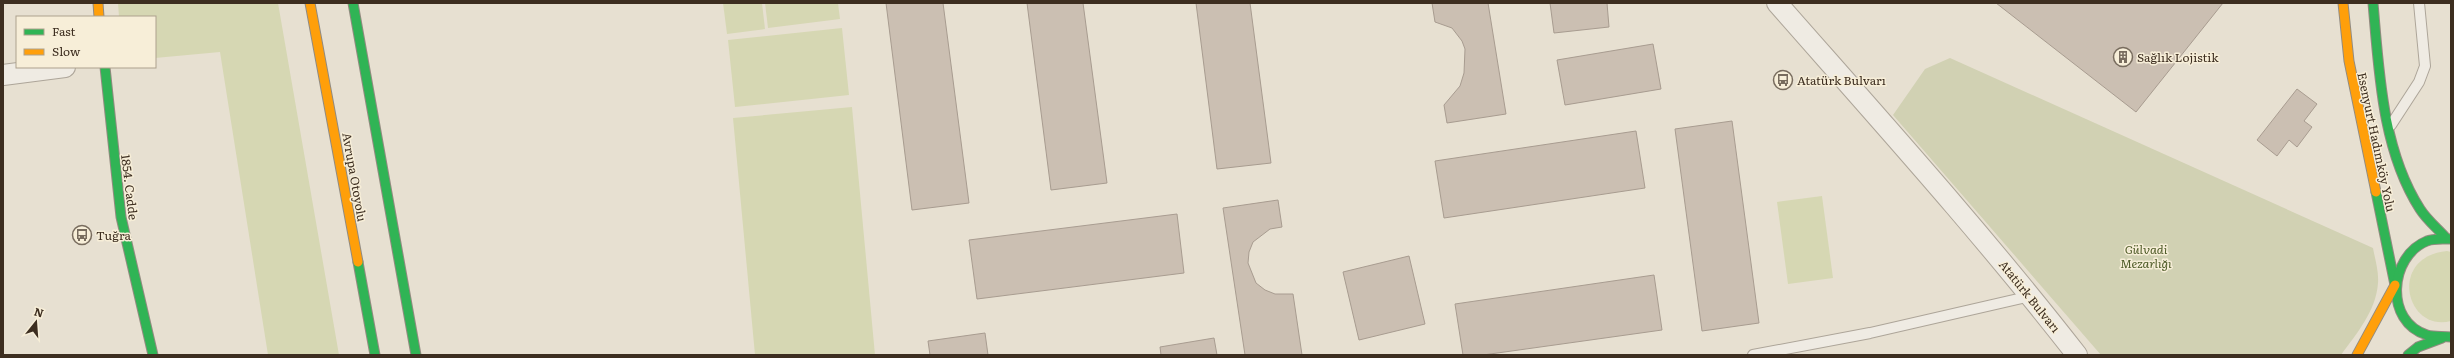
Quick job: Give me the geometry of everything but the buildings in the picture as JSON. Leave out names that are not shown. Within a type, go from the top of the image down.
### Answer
[{"type":"main road","points":[[98,3],[99,16]]},
{"type":"main road","name":"Avrupa Otoyolu","points":[[310,3],[375,355]]},
{"type":"main road","points":[[353,3],[416,355]]},
{"type":"main road","name":"Esenyurt Hadımköy Yolu","points":[[2343,3],[2349,61],[2396,300],[2402,315],[2413,327],[2427,335],[2447,338]]},
{"type":"main road","name":"Esenyurt Hadımköy Yolu","points":[[2373,3],[2389,128],[2401,170],[2420,208],[2448,239]]},
{"type":"main road","name":"1854. Cadde","points":[[105,68],[121,217],[153,355]]},
{"type":"main road","points":[[2357,355],[2372,332],[2394,285],[2398,270],[2406,257],[2417,246],[2430,240],[2448,239]]},
{"type":"main road","points":[[2408,355],[2418,347],[2447,338],[2451,345]]},
{"type":"street","name":"Atatürk Bulvarı","points":[[1777,3],[2031,296],[2077,355]]},
{"type":"street","points":[[3,75],[57,68]]},
{"type":"lane","points":[[2389,128],[2423,73],[2425,59],[2419,3]]},
{"type":"lane","points":[[1753,355],[1870,333],[2031,296]]},
{"type":"green space","points":[[118,3],[278,3],[339,355],[268,355],[220,52],[156,58],[156,16],[119,16]]},
{"type":"green space","points":[[723,3],[762,3],[765,29],[727,34]]},
{"type":"green space","points":[[765,3],[838,3],[840,19],[768,28]]},
{"type":"green space","points":[[842,28],[849,95],[735,107],[728,40]]},
{"type":"green space","name":"Gülvadi Mezarlığı","points":[[1950,58],[2373,248],[2377,266],[2378,283],[2374,303],[2365,321],[2341,355],[2101,355],[1893,115],[1925,69]]},
{"type":"green space","points":[[852,107],[875,355],[755,355],[733,118]]},
{"type":"green space","points":[[1822,196],[1833,278],[1788,284],[1777,202]]},
{"type":"green space","points":[[2447,251],[2451,252],[2451,321],[2435,322],[2423,316],[2414,306],[2410,293],[2410,279],[2416,266],[2428,256]]},
{"type":"traffic: fast","points":[[353,3],[416,355]]},
{"type":"traffic: fast","points":[[2373,3],[2380,83],[2384,109],[2397,161],[2407,186],[2420,209],[2446,238]]},
{"type":"traffic: fast","points":[[105,68],[121,217],[153,355]]},
{"type":"traffic: fast","points":[[2376,192],[2395,285]]},
{"type":"traffic: fast","points":[[2451,239],[2429,240],[2414,249],[2405,260],[2399,274],[2397,289],[2398,304],[2404,317],[2413,328],[2427,335],[2451,337]]},
{"type":"traffic: fast","points":[[358,262],[375,355]]},
{"type":"traffic: fast","points":[[2408,355],[2418,347],[2442,338]]},
{"type":"traffic: slow","points":[[98,3],[99,16]]},
{"type":"traffic: slow","points":[[310,3],[358,262]]},
{"type":"traffic: slow","points":[[2343,3],[2349,61],[2376,192]]},
{"type":"traffic: slow","points":[[2357,355],[2395,285]]},
{"type":"place","name":"Sağlık Lojistik","points":[[2123,57]]},
{"type":"place","name":"Atatürk Bulvarı","points":[[1783,80]]},
{"type":"place","name":"Tuğra","points":[[82,235]]}]
